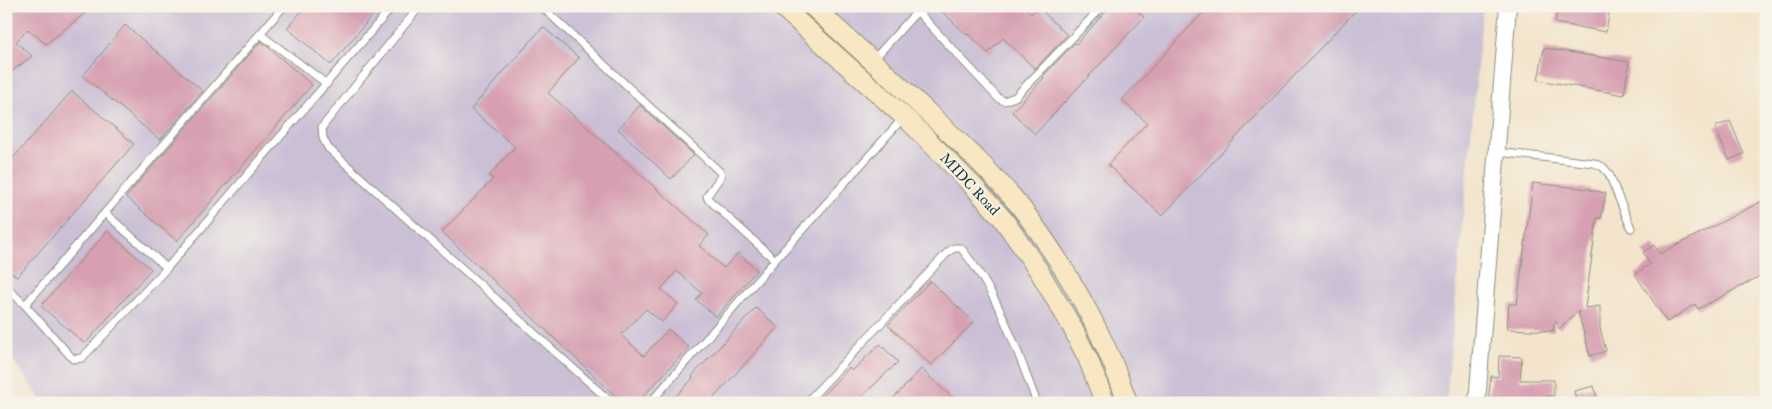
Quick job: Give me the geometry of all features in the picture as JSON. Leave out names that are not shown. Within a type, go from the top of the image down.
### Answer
[{"type":"main road","name":"MIDC Road","points":[[781,6],[904,116],[975,188],[1002,219],[1034,264],[1071,325],[1084,350],[1105,403]]},
{"type":"main road","name":"MIDC Road","points":[[812,6],[873,60],[970,152],[1019,206],[1057,260],[1089,315],[1107,350],[1128,403]]},
{"type":"street","points":[[1477,403],[1508,6]]},
{"type":"lane","points":[[25,305],[284,6]]},
{"type":"lane","points":[[6,287],[71,356],[77,360],[82,358],[167,268],[393,6]]},
{"type":"lane","points":[[420,6],[322,127],[323,138],[328,148],[612,403]]},
{"type":"lane","points":[[541,6],[720,172],[721,176],[707,196],[708,199],[775,260]]},
{"type":"lane","points":[[873,60],[919,9],[998,98],[1004,101],[1015,97],[1103,6]]},
{"type":"lane","points":[[260,34],[327,84]]},
{"type":"lane","points":[[650,403],[904,116]]},
{"type":"lane","points":[[1497,152],[1594,163],[1603,167],[1609,174],[1631,228]]},
{"type":"lane","points":[[105,213],[167,268]]},
{"type":"lane","points":[[806,403],[948,252],[961,248],[978,268],[1003,315],[1037,403]]},
{"type":"shaded area","points":[[6,6],[1483,6],[1446,403],[44,403],[6,351]]},
{"type":"building","points":[[6,6],[94,6],[46,44],[28,29],[16,42],[32,56],[6,76]]},
{"type":"building","points":[[306,6],[380,6],[331,65],[287,28]]},
{"type":"building","points":[[936,6],[1024,6],[1031,14],[1038,7],[1067,35],[1035,69],[1003,38],[988,53]]},
{"type":"building","points":[[1111,6],[1132,6],[1144,17],[1035,134],[1012,112],[1044,78],[1043,76]]},
{"type":"building","points":[[1209,6],[1360,6],[1162,216],[1108,165],[1147,123],[1122,100]]},
{"type":"building","points":[[1558,6],[1591,6],[1610,9],[1606,32],[1555,23]]},
{"type":"building","points":[[125,25],[203,91],[160,140],[83,76]]},
{"type":"building","points":[[543,27],[579,58],[548,93],[709,235],[699,246],[724,268],[738,253],[757,270],[716,317],[696,300],[702,293],[677,271],[661,289],[678,304],[662,322],[646,309],[621,335],[644,356],[668,329],[689,347],[637,403],[623,403],[442,232],[493,179],[489,176],[515,147],[471,109]]},
{"type":"building","points":[[261,41],[312,85],[177,241],[126,197]]},
{"type":"building","points":[[1544,48],[1629,62],[1624,95],[1538,80]]},
{"type":"building","points":[[72,91],[134,144],[17,277],[6,268],[6,166]]},
{"type":"building","points":[[640,105],[694,155],[671,179],[618,129]]},
{"type":"building","points":[[1730,121],[1744,154],[1729,160],[1715,127]]},
{"type":"building","points":[[1533,183],[1590,189],[1606,193],[1601,218],[1597,218],[1585,308],[1600,306],[1600,328],[1606,351],[1590,356],[1578,311],[1559,329],[1557,322],[1554,323],[1554,331],[1507,329],[1509,304],[1517,304]]},
{"type":"building","points":[[1766,199],[1766,273],[1698,309],[1695,304],[1667,322],[1635,274],[1650,264],[1643,252],[1654,245],[1660,254]]},
{"type":"building","points":[[107,231],[151,269],[85,344],[41,306]]},
{"type":"building","points":[[930,281],[974,322],[931,365],[888,325]]},
{"type":"building","points":[[756,308],[778,327],[709,403],[681,403],[675,397],[693,378],[692,376]]},
{"type":"building","points":[[880,344],[898,362],[855,403],[815,403],[849,368],[852,371]]},
{"type":"building","points":[[1499,356],[1522,357],[1520,380],[1554,380],[1554,396],[1527,397],[1527,403],[1488,403],[1491,376],[1498,377]]},
{"type":"building","points":[[921,369],[958,403],[889,403]]},
{"type":"building","points":[[1594,386],[1598,403],[1577,403],[1574,391]]}]
